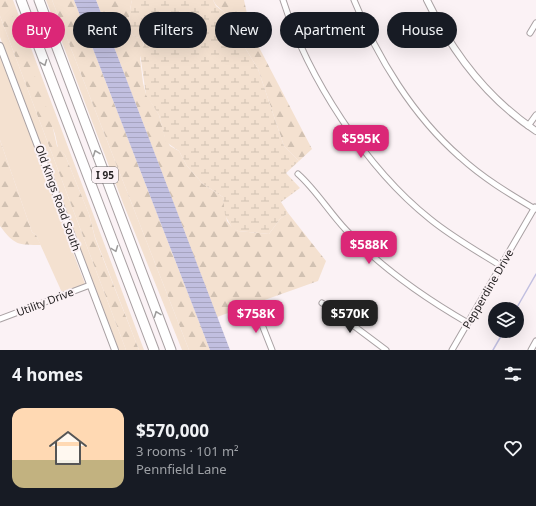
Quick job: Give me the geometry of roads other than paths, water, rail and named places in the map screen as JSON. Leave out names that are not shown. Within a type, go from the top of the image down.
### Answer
[{"type":"highway","name":"I 95","points":[[21,0],[154,350]]},
{"type":"highway","name":"I 95","points":[[38,0],[171,350]]},
{"type":"street","points":[[283,0],[297,36],[315,73],[348,127],[374,163],[397,188],[430,219],[464,243],[501,266]]},
{"type":"street","points":[[354,0],[368,32],[386,64],[411,102],[435,132],[454,152],[476,171],[535,208]]},
{"type":"street","points":[[427,0],[446,33],[476,76],[503,105],[536,131]]},
{"type":"street","points":[[530,33],[536,23]]},
{"type":"street","name":"Old Kings Road South","points":[[0,46],[116,350]]},
{"type":"street","points":[[528,126],[536,114]]},
{"type":"street","points":[[298,174],[336,220],[377,260],[419,293],[468,323]]},
{"type":"street","name":"Pepperdine Drive","points":[[452,350],[535,208]]},
{"type":"street","name":"Utility Drive","points":[[0,319],[90,285]]},
{"type":"street","points":[[322,303],[383,349]]},
{"type":"street","points":[[257,312],[272,350]]},
{"type":"street","points":[[531,350],[536,341]]},
{"type":"water","points":[[74,0],[96,0],[101,12],[79,12]]},
{"type":"water","points":[[93,48],[114,48],[230,350],[210,350]]},
{"type":"waterway","points":[[520,302],[536,274]]},
{"type":"waterway","points":[[493,350],[500,338]]}]
